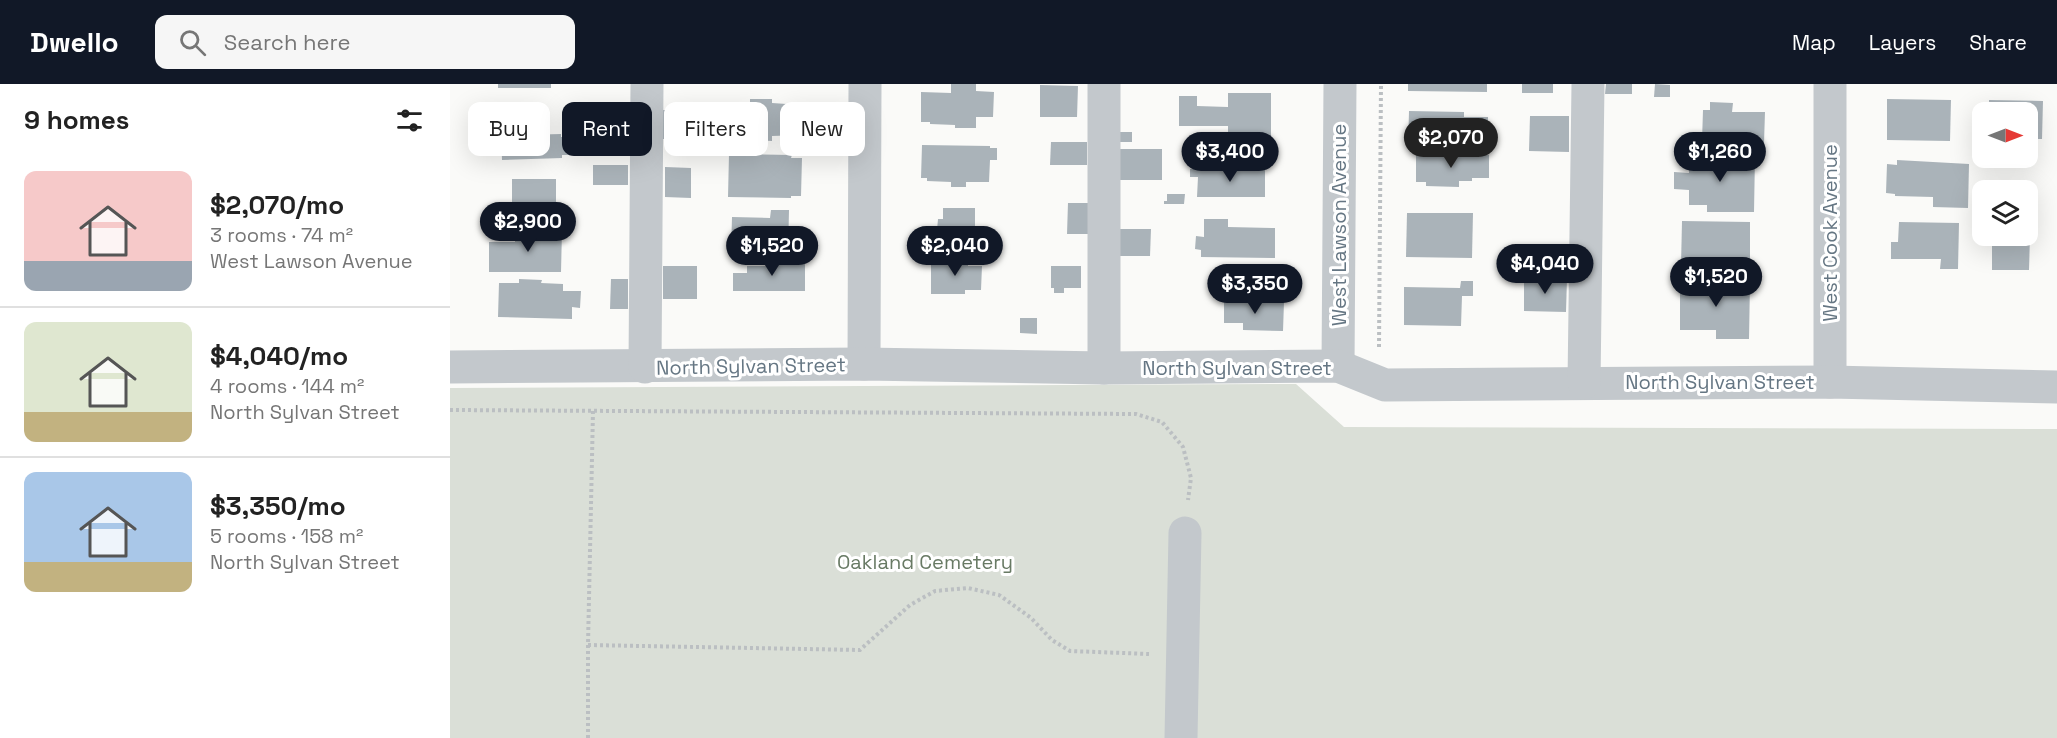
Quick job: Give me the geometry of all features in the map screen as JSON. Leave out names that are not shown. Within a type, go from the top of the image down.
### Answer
[{"type":"street","points":[[645,367],[647,84]]},
{"type":"street","points":[[864,364],[865,84]]},
{"type":"street","points":[[1104,84],[1104,368]]},
{"type":"street","name":"West Lawson Avenue","points":[[1338,366],[1340,84]]},
{"type":"street","points":[[1584,383],[1588,84]]},
{"type":"street","name":"West Cook Avenue","points":[[1830,84],[1830,382]]},
{"type":"street","name":"North Sylvan Street","points":[[450,367],[864,364],[1104,368],[1338,366],[1385,385],[1830,382],[2057,387]]},
{"type":"street","points":[[1181,738],[1185,533]]},
{"type":"path","points":[[1371,353],[1379,347],[1381,84]]},
{"type":"path","points":[[450,410],[1136,414],[1162,422],[1183,447],[1191,478],[1185,533]]},
{"type":"path","points":[[588,738],[593,411]]},
{"type":"path","points":[[588,645],[860,650],[910,605],[934,591],[968,588],[999,596],[1031,618],[1052,640],[1070,651],[1183,656]]},
{"type":"green space","name":"Oakland Cemetery","points":[[1296,384],[1344,427],[2057,429],[2057,738],[450,738],[450,388]]},
{"type":"building","points":[[498,84],[551,84],[551,88],[498,88]]},
{"type":"building","points":[[951,84],[976,84],[976,91],[994,92],[993,117],[976,117],[976,128],[955,128],[955,125],[921,122],[921,92],[951,93]]},
{"type":"building","points":[[1408,84],[1487,84],[1487,92],[1408,91]]},
{"type":"building","points":[[1522,84],[1553,84],[1553,93],[1522,93]]},
{"type":"building","points":[[1606,84],[1632,84],[1632,94],[1605,94]]},
{"type":"building","points":[[1655,84],[1670,85],[1670,97],[1654,97]]},
{"type":"building","points":[[1040,85],[1078,86],[1077,117],[1040,117]]},
{"type":"building","points":[[1228,93],[1271,93],[1271,140],[1228,140],[1228,126],[1179,126],[1179,96],[1197,96],[1197,106],[1228,107]]},
{"type":"building","points":[[750,99],[772,99],[772,103],[780,104],[780,136],[772,136],[772,141],[768,141],[768,102],[750,102]]},
{"type":"building","points":[[1887,99],[1951,100],[1950,141],[1887,140]]},
{"type":"building","points":[[1989,100],[2043,101],[2042,139],[2038,139],[2038,102],[1989,102]]},
{"type":"building","points":[[1710,102],[1733,103],[1732,112],[1765,112],[1764,143],[1702,141],[1703,110],[1710,110]]},
{"type":"building","points":[[659,110],[664,110],[664,139],[659,139]]},
{"type":"building","points":[[1409,111],[1464,112],[1464,117],[1488,117],[1488,151],[1408,150]]},
{"type":"building","points":[[1530,116],[1569,116],[1569,152],[1529,151]]},
{"type":"building","points":[[1120,132],[1132,132],[1132,142],[1120,142]]},
{"type":"building","points":[[550,134],[561,134],[562,158],[502,160],[502,156],[550,156]]},
{"type":"building","points":[[1051,142],[1087,142],[1087,165],[1050,165]]},
{"type":"building","points":[[922,145],[997,148],[997,160],[990,160],[989,182],[966,182],[966,187],[951,187],[951,182],[927,181],[927,178],[921,178]]},
{"type":"building","points":[[1120,149],[1162,149],[1162,180],[1120,180]]},
{"type":"building","points":[[1416,154],[1489,155],[1489,178],[1459,181],[1459,187],[1426,186],[1426,182],[1416,182]]},
{"type":"building","points":[[780,155],[802,158],[801,196],[791,196],[791,198],[728,197],[729,156]]},
{"type":"building","points":[[1707,155],[1755,156],[1754,212],[1707,212],[1707,205],[1689,205],[1689,190],[1674,189],[1674,172],[1689,173],[1689,160],[1707,160]]},
{"type":"building","points":[[1897,160],[1969,164],[1968,208],[1933,207],[1933,197],[1895,196],[1895,194],[1886,193],[1887,164],[1897,165]]},
{"type":"building","points":[[593,165],[628,165],[628,185],[593,185]]},
{"type":"building","points":[[665,167],[691,168],[691,198],[665,197]]},
{"type":"building","points":[[1190,169],[1265,170],[1265,197],[1197,197],[1198,177],[1190,177]]},
{"type":"building","points":[[512,179],[556,179],[556,215],[512,215]]},
{"type":"building","points":[[1167,194],[1185,194],[1184,204],[1164,204],[1164,201],[1167,201]]},
{"type":"building","points":[[1068,203],[1090,203],[1089,234],[1067,234]]},
{"type":"building","points":[[943,208],[975,208],[975,248],[942,247],[943,236],[937,236],[937,230],[938,219],[943,219]]},
{"type":"building","points":[[771,210],[789,210],[788,255],[731,253],[732,217],[770,218]]},
{"type":"building","points":[[1407,213],[1473,213],[1472,258],[1406,257]]},
{"type":"building","points":[[1204,219],[1228,219],[1228,227],[1275,228],[1275,258],[1201,257],[1201,250],[1195,249],[1196,236],[1204,237]]},
{"type":"building","points":[[1682,221],[1750,222],[1750,267],[1681,266]]},
{"type":"building","points":[[1899,222],[1959,223],[1958,269],[1940,269],[1941,259],[1891,259],[1891,242],[1898,242]]},
{"type":"building","points":[[1119,229],[1151,229],[1150,256],[1118,256]]},
{"type":"building","points":[[515,230],[562,231],[561,272],[489,272],[489,242],[515,242]]},
{"type":"building","points":[[1992,246],[2030,246],[2029,270],[1992,270]]},
{"type":"building","points":[[767,261],[805,261],[805,291],[733,291],[733,273],[747,273],[747,266],[767,266]]},
{"type":"building","points":[[931,261],[968,261],[968,266],[982,266],[981,290],[965,290],[965,294],[931,294]]},
{"type":"building","points":[[663,266],[697,266],[697,299],[663,299]]},
{"type":"building","points":[[1051,266],[1081,266],[1081,288],[1064,288],[1064,293],[1054,293],[1054,288],[1051,288]]},
{"type":"building","points":[[1524,278],[1567,278],[1566,312],[1524,311]]},
{"type":"building","points":[[519,279],[563,284],[563,291],[581,291],[580,308],[572,307],[572,319],[498,317],[499,283],[519,283]]},
{"type":"building","points":[[611,279],[628,279],[628,309],[610,309]]},
{"type":"building","points":[[1461,281],[1473,281],[1473,296],[1462,296],[1461,326],[1404,325],[1404,287],[1460,288]]},
{"type":"building","points":[[1680,282],[1750,282],[1749,339],[1716,339],[1716,330],[1680,330]]},
{"type":"building","points":[[1224,301],[1284,302],[1283,331],[1243,330],[1243,323],[1224,323]]},
{"type":"building","points":[[1020,318],[1037,318],[1037,334],[1020,333]]}]
